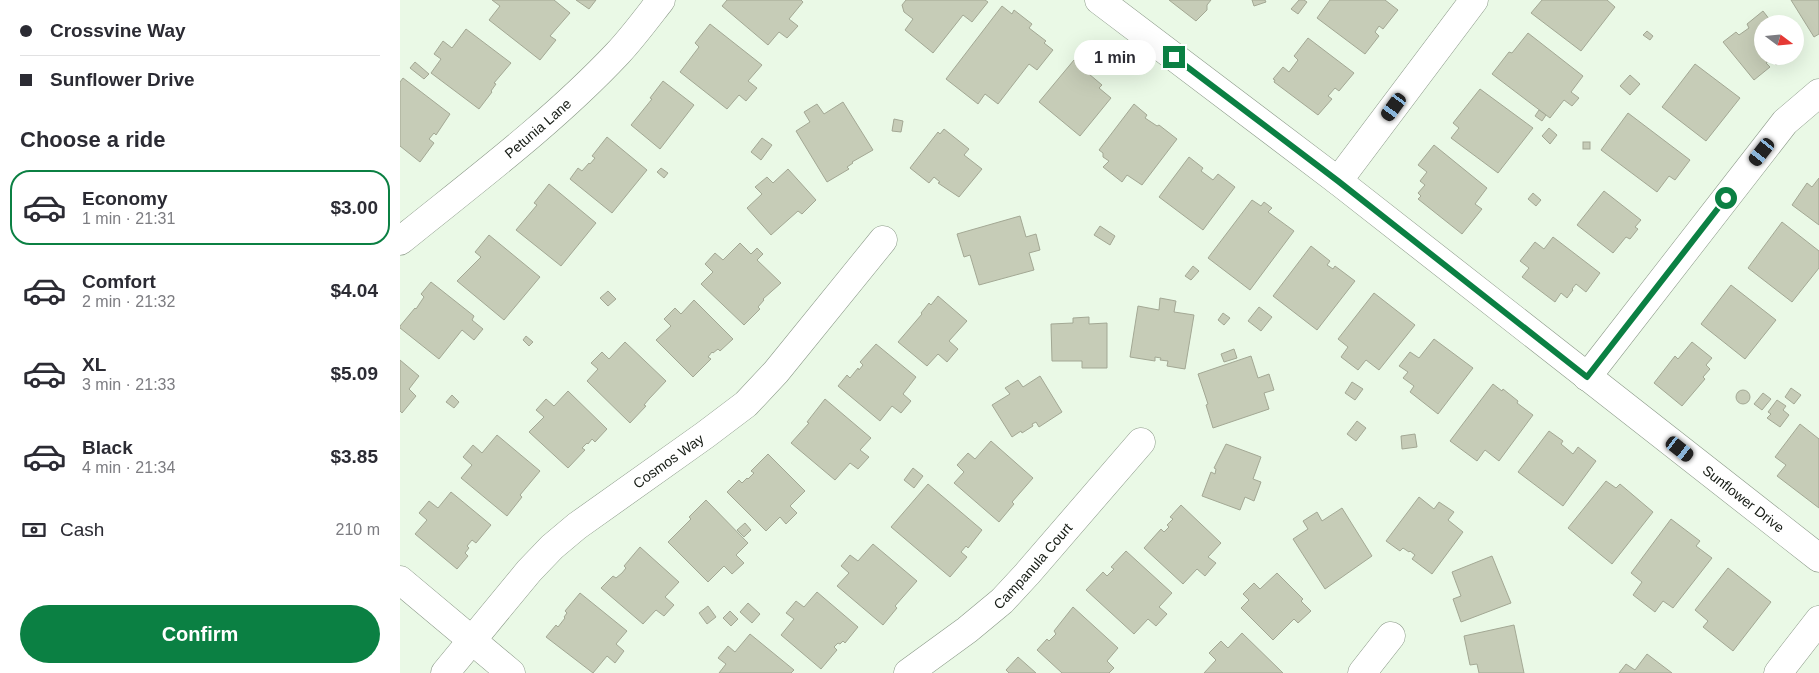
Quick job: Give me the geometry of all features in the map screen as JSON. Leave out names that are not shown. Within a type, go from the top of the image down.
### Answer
[{"type":"street","name":"Petunia Lane","points":[[400,242],[529,136],[578,92],[620,52],[661,0]]},
{"type":"street","name":"Sunflower Drive","points":[[1099,0],[1338,181],[1819,558]]},
{"type":"street","points":[[1338,181],[1474,0]]},
{"type":"street","points":[[1587,377],[1785,122],[1819,93]]},
{"type":"street","name":"Cosmos Way","points":[[444,673],[529,571],[577,526],[746,404],[776,372],[883,240]]},
{"type":"street","name":"Campanula Court","points":[[908,673],[968,630],[1002,601],[1141,442]]},
{"type":"street","points":[[400,580],[511,673]]},
{"type":"street","points":[[1778,673],[1819,620]]},
{"type":"street","points":[[1362,673],[1391,636]]},
{"type":"building","points":[[492,0],[554,0],[570,13],[550,36],[556,40],[540,60],[489,20],[500,6]]},
{"type":"building","points":[[576,0],[596,0],[589,9]]},
{"type":"building","points":[[727,0],[801,0],[803,2],[789,19],[798,26],[787,38],[779,32],[768,45],[722,6]]},
{"type":"building","points":[[906,0],[985,0],[988,2],[972,22],[963,15],[933,53],[905,30],[913,19],[904,12],[902,5]]},
{"type":"building","points":[[1169,0],[1211,0],[1207,5],[1207,10],[1196,21]]},
{"type":"building","points":[[1252,0],[1265,0],[1266,2],[1254,6]]},
{"type":"building","points":[[1299,0],[1307,2],[1298,14],[1291,9]]},
{"type":"building","points":[[1330,0],[1385,0],[1398,10],[1383,29],[1379,26],[1375,32],[1379,36],[1365,54],[1317,18]]},
{"type":"building","points":[[1542,0],[1607,0],[1615,7],[1581,51],[1531,13]]},
{"type":"building","points":[[1791,0],[1819,0],[1819,34],[1814,37],[1804,21],[1804,15],[1800,15]]},
{"type":"building","points":[[1002,6],[1012,14],[1014,10],[1032,24],[1029,28],[1046,41],[1044,43],[1053,50],[1037,70],[1029,64],[998,104],[985,94],[978,104],[946,79]]},
{"type":"building","points":[[1763,11],[1766,15],[1758,15]]},
{"type":"building","points":[[1754,18],[1754,65],[1768,65],[1770,67],[1754,80],[1723,42],[1736,32],[1739,35],[1749,28],[1747,24]]},
{"type":"building","points":[[710,24],[762,65],[748,81],[757,88],[746,101],[739,95],[727,109],[680,72],[699,47],[695,43]]},
{"type":"building","points":[[466,29],[511,63],[494,83],[496,84],[492,92],[479,109],[431,73],[441,59],[434,54],[443,41],[452,48]]},
{"type":"building","points":[[1647,31],[1653,36],[1650,40],[1643,35]]},
{"type":"building","points":[[1528,33],[1583,76],[1571,92],[1579,98],[1572,106],[1564,100],[1550,118],[1492,74],[1509,52],[1512,53]]},
{"type":"building","points":[[1308,38],[1354,73],[1339,91],[1335,88],[1328,96],[1332,99],[1318,115],[1274,82],[1275,80],[1273,79],[1283,67],[1289,72],[1298,60],[1294,56]]},
{"type":"building","points":[[1074,60],[1091,73],[1089,74],[1102,85],[1099,88],[1111,98],[1080,136],[1039,102]]},
{"type":"building","points":[[415,62],[429,74],[424,79],[410,68]]},
{"type":"building","points":[[1695,64],[1740,98],[1706,141],[1662,107]]},
{"type":"building","points":[[1630,75],[1640,84],[1630,95],[1620,86]]},
{"type":"building","points":[[403,78],[450,114],[436,135],[434,133],[429,139],[434,143],[420,162],[400,146],[400,82]]},
{"type":"building","points":[[663,81],[694,105],[660,149],[631,125],[652,99],[650,98]]},
{"type":"building","points":[[1480,89],[1533,128],[1498,173],[1451,138],[1459,128],[1453,123]]},
{"type":"building","points":[[843,102],[873,150],[852,162],[847,167],[849,169],[827,182],[796,131],[810,122],[804,112],[817,104],[824,114]]},
{"type":"building","points":[[1134,104],[1147,115],[1145,118],[1157,126],[1159,125],[1177,139],[1142,185],[1127,175],[1122,182],[1103,167],[1109,161],[1103,157],[1103,153],[1099,150]]},
{"type":"building","points":[[1539,110],[1546,115],[1542,121],[1535,116]]},
{"type":"building","points":[[1628,113],[1690,160],[1675,180],[1669,176],[1657,192],[1601,150]]},
{"type":"building","points":[[894,119],[903,121],[901,132],[892,131]]},
{"type":"building","points":[[1549,128],[1557,135],[1550,144],[1542,136]]},
{"type":"building","points":[[944,129],[969,149],[964,155],[982,169],[959,197],[938,183],[940,182],[934,177],[929,183],[910,168],[938,132],[940,134]]},
{"type":"building","points":[[607,137],[647,170],[612,213],[570,179],[578,168],[582,171],[590,164],[595,158],[592,156]]},
{"type":"building","points":[[762,138],[772,145],[761,160],[751,152]]},
{"type":"building","points":[[1583,142],[1590,142],[1590,149],[1583,149]]},
{"type":"building","points":[[1434,145],[1487,188],[1475,204],[1482,209],[1462,234],[1418,199],[1421,196],[1418,193],[1425,185],[1420,181],[1427,172],[1418,165]]},
{"type":"building","points":[[1189,157],[1203,168],[1201,171],[1213,180],[1218,174],[1235,187],[1203,230],[1159,197]]},
{"type":"building","points":[[661,168],[668,173],[664,178],[657,172]]},
{"type":"building","points":[[788,169],[816,200],[802,214],[798,211],[771,235],[747,208],[762,194],[755,187],[767,177],[773,183]]},
{"type":"building","points":[[1819,178],[1819,225],[1792,205],[1807,183],[1812,187]]},
{"type":"building","points":[[549,184],[596,223],[561,266],[516,230],[537,205],[534,203]]},
{"type":"building","points":[[1604,191],[1641,220],[1635,227],[1638,229],[1630,239],[1626,237],[1613,253],[1577,225]]},
{"type":"building","points":[[1533,193],[1541,200],[1536,206],[1528,199]]},
{"type":"building","points":[[1252,200],[1261,206],[1264,202],[1272,208],[1268,212],[1294,231],[1250,290],[1208,258]]},
{"type":"building","points":[[1020,216],[1026,237],[1036,234],[1040,250],[1029,253],[1034,270],[979,285],[970,255],[964,257],[957,234]]},
{"type":"building","points":[[1782,222],[1819,251],[1819,268],[1792,302],[1748,268]]},
{"type":"building","points":[[1100,226],[1115,236],[1110,245],[1094,235]]},
{"type":"building","points":[[489,235],[540,277],[504,320],[457,281],[481,257],[475,252]]},
{"type":"building","points":[[1553,237],[1600,273],[1586,292],[1576,284],[1567,298],[1561,293],[1555,302],[1522,277],[1529,268],[1520,261],[1535,242],[1544,249]]},
{"type":"building","points":[[740,243],[751,254],[757,248],[763,254],[757,260],[781,283],[763,299],[758,307],[760,309],[744,325],[701,284],[713,272],[705,264],[715,253],[723,260]]},
{"type":"building","points":[[1311,246],[1330,261],[1327,265],[1333,269],[1335,266],[1355,281],[1317,330],[1273,296]]},
{"type":"building","points":[[1193,266],[1199,271],[1191,280],[1185,276]]},
{"type":"building","points":[[431,282],[474,316],[472,320],[483,329],[474,340],[462,330],[439,359],[400,328],[416,309],[424,297],[421,294]]},
{"type":"building","points":[[1731,285],[1776,320],[1745,359],[1701,324]]},
{"type":"building","points":[[608,291],[616,299],[608,306],[600,298]]},
{"type":"building","points":[[1374,293],[1415,325],[1379,370],[1366,360],[1358,370],[1341,357],[1348,347],[1338,339]]},
{"type":"building","points":[[938,296],[967,321],[949,341],[958,349],[947,362],[938,354],[927,366],[898,342],[929,303],[931,305]]},
{"type":"building","points":[[1160,298],[1176,301],[1174,312],[1194,315],[1185,369],[1167,366],[1168,361],[1160,360],[1161,358],[1155,357],[1155,361],[1130,357],[1138,306],[1159,310]]},
{"type":"building","points":[[694,300],[733,339],[720,351],[718,349],[712,352],[708,357],[711,359],[693,377],[656,340],[671,326],[664,319],[675,308],[681,314]]},
{"type":"building","points":[[1259,307],[1272,317],[1261,331],[1248,321]]},
{"type":"building","points":[[1223,313],[1230,318],[1224,325],[1218,320]]},
{"type":"building","points":[[1089,317],[1089,324],[1107,323],[1107,368],[1082,368],[1082,361],[1052,361],[1051,324],[1073,323],[1073,318]]},
{"type":"building","points":[[526,336],[533,342],[529,346],[523,340]]},
{"type":"building","points":[[1434,339],[1473,368],[1438,414],[1410,392],[1414,386],[1403,378],[1408,372],[1399,366],[1410,352],[1419,358]]},
{"type":"building","points":[[625,342],[666,381],[630,423],[587,381],[598,369],[591,363],[602,352],[609,359]]},
{"type":"building","points":[[1692,342],[1712,358],[1706,365],[1710,369],[1703,377],[1705,379],[1682,406],[1654,383],[1675,356],[1678,359]]},
{"type":"building","points":[[876,344],[916,377],[903,394],[911,401],[901,413],[892,406],[880,421],[838,386],[847,375],[850,378],[858,368],[859,370],[863,365],[860,362]]},
{"type":"building","points":[[1234,349],[1237,358],[1224,362],[1221,354]]},
{"type":"building","points":[[1251,356],[1258,378],[1269,374],[1274,390],[1264,393],[1269,409],[1213,428],[1206,405],[1208,404],[1198,374]]},
{"type":"building","points":[[400,360],[419,376],[409,389],[416,396],[402,413],[400,411]]},
{"type":"building","points":[[1040,376],[1062,412],[1039,427],[1036,422],[1022,433],[1021,431],[1012,437],[992,405],[1010,394],[1005,388],[1018,380],[1023,387]]},
{"type":"building","points":[[1352,382],[1363,389],[1355,400],[1345,393]]},
{"type":"building","points":[[1493,384],[1502,391],[1503,389],[1533,415],[1499,461],[1485,450],[1477,461],[1450,441]]},
{"type":"building","points":[[1791,388],[1801,395],[1794,404],[1785,397]]},
{"type":"building","points":[[1743,390],[1748,392],[1750,397],[1748,402],[1743,404],[1738,402],[1736,397],[1738,392]]},
{"type":"building","points":[[568,391],[607,429],[595,442],[592,439],[582,448],[585,450],[568,468],[529,432],[544,417],[536,410],[546,399],[554,406]]},
{"type":"building","points":[[1763,393],[1771,399],[1762,410],[1754,404]]},
{"type":"building","points":[[452,395],[459,402],[454,408],[446,402]]},
{"type":"building","points":[[825,399],[871,438],[860,450],[869,457],[858,469],[850,463],[835,480],[791,443],[809,423],[807,422]]},
{"type":"building","points":[[1777,400],[1786,406],[1783,410],[1789,415],[1780,427],[1767,418],[1771,414],[1768,412]]},
{"type":"building","points":[[1357,421],[1366,428],[1356,441],[1347,434]]},
{"type":"building","points":[[1800,424],[1819,439],[1819,508],[1777,476],[1786,465],[1775,457]]},
{"type":"building","points":[[1549,431],[1563,441],[1561,444],[1573,454],[1578,447],[1596,461],[1563,506],[1518,472]]},
{"type":"building","points":[[1415,434],[1417,447],[1402,449],[1401,436]]},
{"type":"building","points":[[497,435],[540,471],[520,495],[522,497],[507,516],[461,478],[472,465],[463,457],[473,445],[482,453]]},
{"type":"building","points":[[991,441],[1033,478],[1012,502],[1014,504],[999,522],[954,483],[964,472],[957,465],[968,453],[975,459]]},
{"type":"building","points":[[1226,444],[1261,457],[1253,479],[1261,482],[1254,501],[1245,497],[1240,510],[1202,496],[1211,472],[1215,474],[1216,469],[1214,468]]},
{"type":"building","points":[[768,454],[805,491],[790,506],[797,513],[786,524],[780,517],[766,531],[727,492],[739,480],[742,483],[748,479],[754,473],[751,471]]},
{"type":"building","points":[[913,468],[923,476],[914,488],[904,480]]},
{"type":"building","points":[[1606,481],[1616,488],[1620,484],[1653,512],[1612,564],[1568,528]]},
{"type":"building","points":[[928,484],[982,530],[968,548],[966,546],[961,552],[967,557],[950,577],[891,527]]},
{"type":"building","points":[[451,492],[491,525],[476,543],[472,540],[467,546],[469,548],[465,553],[468,556],[457,569],[415,534],[427,520],[419,513],[429,501],[438,508]]},
{"type":"building","points":[[1419,497],[1434,509],[1439,502],[1454,512],[1448,520],[1463,532],[1432,574],[1412,559],[1415,555],[1410,551],[1403,548],[1400,551],[1386,541]]},
{"type":"building","points":[[706,500],[748,543],[736,555],[744,563],[732,574],[724,566],[708,582],[668,542],[691,519],[689,517]]},
{"type":"building","points":[[1181,505],[1221,543],[1208,557],[1216,563],[1205,576],[1197,569],[1183,584],[1144,548],[1161,529],[1164,532],[1169,527],[1167,525],[1173,519],[1170,517]]},
{"type":"building","points":[[1342,508],[1372,556],[1325,589],[1293,539],[1308,529],[1303,521],[1317,512],[1322,521]]},
{"type":"building","points":[[1671,519],[1700,541],[1696,546],[1712,558],[1673,608],[1663,601],[1655,612],[1633,595],[1642,582],[1631,573]]},
{"type":"building","points":[[745,523],[751,530],[744,537],[737,530]]},
{"type":"building","points":[[873,544],[917,581],[895,606],[897,608],[883,625],[837,586],[849,573],[841,566],[850,555],[858,561]]},
{"type":"building","points":[[640,547],[679,582],[665,597],[674,605],[664,616],[656,610],[643,624],[601,588],[613,576],[616,578],[622,573],[626,568],[624,566]]},
{"type":"building","points":[[1126,551],[1172,593],[1159,607],[1167,614],[1156,626],[1148,619],[1134,634],[1086,590],[1103,572],[1107,576],[1114,569],[1111,567]]},
{"type":"building","points":[[1492,556],[1511,603],[1461,622],[1453,599],[1461,596],[1452,572]]},
{"type":"building","points":[[1728,568],[1771,602],[1733,651],[1703,627],[1708,621],[1695,610]]},
{"type":"building","points":[[1277,573],[1303,599],[1301,601],[1311,611],[1298,623],[1294,619],[1273,640],[1241,608],[1249,600],[1243,594],[1254,583],[1260,589]]},
{"type":"building","points":[[817,592],[858,627],[845,643],[843,641],[834,647],[837,650],[821,669],[781,635],[794,619],[786,613],[796,601],[804,607]]},
{"type":"building","points":[[580,593],[627,631],[616,644],[624,651],[615,663],[607,656],[593,673],[546,637],[565,618],[567,613],[565,611]]},
{"type":"building","points":[[748,603],[760,614],[752,623],[740,612]]},
{"type":"building","points":[[708,606],[716,617],[707,624],[699,613]]},
{"type":"building","points":[[1073,607],[1118,648],[1107,661],[1114,668],[1109,673],[1062,673],[1037,650],[1047,639],[1049,641],[1056,634],[1054,631]]},
{"type":"building","points":[[730,611],[738,619],[731,626],[723,618]]},
{"type":"building","points":[[1514,625],[1524,673],[1479,673],[1477,664],[1470,665],[1464,636]]},
{"type":"building","points":[[1242,633],[1283,673],[1204,673],[1216,660],[1209,653],[1221,641],[1228,648]]},
{"type":"building","points":[[750,634],[794,670],[791,673],[719,673],[726,664],[718,658],[728,646],[735,652]]},
{"type":"building","points":[[1647,654],[1672,673],[1619,673],[1626,664],[1635,670]]},
{"type":"building","points":[[1018,657],[1036,673],[1009,673],[1006,670]]},
{"type":"route","points":[[1174,57],[1338,181],[1587,377],[1726,198]]}]
